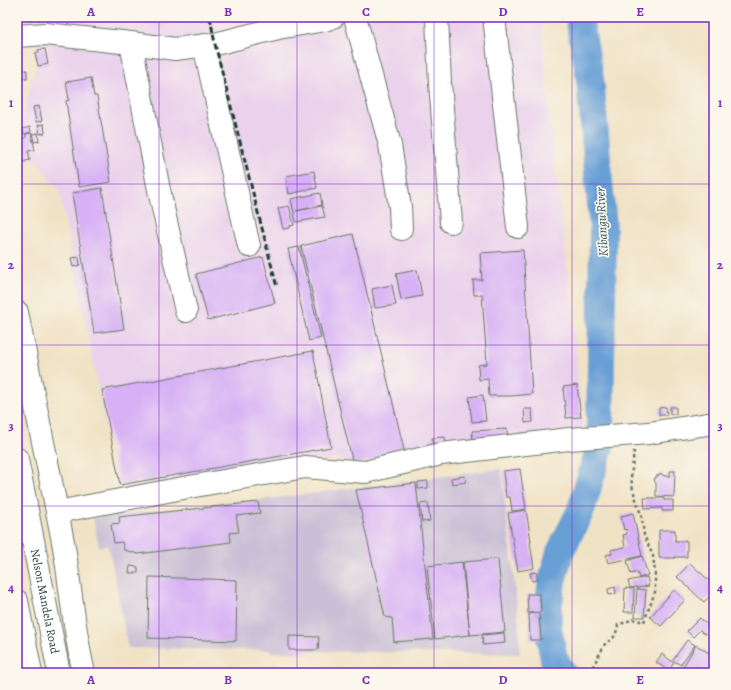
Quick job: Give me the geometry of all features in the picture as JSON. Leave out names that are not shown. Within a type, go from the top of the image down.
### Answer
[{"type":"street","points":[[355,17],[390,145],[400,207],[401,228]]},
{"type":"street","points":[[437,17],[440,83],[451,222]]},
{"type":"street","points":[[494,17],[518,227]]},
{"type":"street","points":[[17,36],[44,34],[175,49],[215,44],[277,22],[328,18]]},
{"type":"street","points":[[131,43],[159,190],[186,311]]},
{"type":"street","points":[[204,45],[249,246]]},
{"type":"street","points":[[17,312],[57,512],[84,673]]},
{"type":"street","points":[[57,512],[182,488],[305,467],[365,472],[441,454],[569,439],[642,433],[714,423]]},
{"type":"street","name":"Nelson Mandela Road","points":[[17,459],[59,673]]},
{"type":"street","points":[[17,601],[31,673]]},
{"type":"path","points":[[594,673],[593,666],[605,644],[614,637],[618,625],[633,619],[644,622],[655,592],[653,556],[644,535],[642,518],[633,490],[631,478],[635,447],[642,433]]},
{"type":"path","points":[[708,673],[714,661]]},
{"type":"shaded area","points":[[41,17],[541,17],[549,113],[572,310],[583,428],[509,439],[410,450],[408,453],[345,463],[339,458],[275,468],[117,488],[59,190],[18,140],[37,62],[32,25]]},
{"type":"shaded area","points":[[501,469],[514,578],[520,654],[305,651],[305,653],[271,652],[271,650],[128,648],[110,553],[107,545],[99,547],[93,518],[245,500],[245,502]]},
{"type":"shaded area","points":[[522,669],[524,673],[143,673],[143,671],[248,672]]},
{"type":"building","points":[[45,49],[48,64],[38,66],[35,53],[39,52],[38,50]]},
{"type":"building","points":[[21,70],[27,70],[27,78],[21,78]]},
{"type":"building","points":[[91,78],[94,96],[97,96],[111,182],[79,187],[66,101],[69,100],[66,82]]},
{"type":"building","points":[[39,106],[42,121],[36,122],[33,107]]},
{"type":"building","points":[[44,124],[45,133],[40,134],[38,125]]},
{"type":"building","points":[[30,127],[31,132],[24,134],[23,129]]},
{"type":"building","points":[[31,133],[35,150],[28,151],[30,160],[22,162],[17,140],[26,138],[26,134]]},
{"type":"building","points":[[38,133],[39,141],[34,142],[32,134]]},
{"type":"building","points":[[314,171],[317,188],[289,194],[286,176]]},
{"type":"building","points":[[102,188],[124,329],[94,333],[72,193]]},
{"type":"building","points":[[320,193],[322,205],[296,211],[322,206],[325,217],[296,222],[291,199]]},
{"type":"building","points":[[289,206],[294,225],[290,226],[290,228],[283,229],[278,208]]},
{"type":"building","points":[[353,234],[405,454],[353,464],[301,246]]},
{"type":"building","points":[[299,247],[321,338],[309,341],[288,249]]},
{"type":"building","points":[[523,250],[532,394],[489,396],[488,379],[479,380],[478,365],[487,364],[482,295],[474,295],[473,280],[482,280],[480,253]]},
{"type":"building","points":[[79,257],[80,265],[73,267],[71,258]]},
{"type":"building","points":[[263,257],[275,303],[208,320],[196,274]]},
{"type":"building","points":[[417,270],[422,296],[401,300],[396,274]]},
{"type":"building","points":[[392,285],[396,305],[375,308],[372,289]]},
{"type":"building","points":[[313,351],[331,447],[120,485],[102,390]]},
{"type":"building","points":[[577,385],[581,417],[566,418],[563,387]]},
{"type":"building","points":[[483,395],[486,421],[472,422],[469,397]]},
{"type":"building","points":[[666,407],[667,415],[659,415],[659,408]]},
{"type":"building","points":[[670,407],[676,407],[676,414],[670,414]]},
{"type":"building","points":[[524,409],[532,409],[533,422],[525,423]]},
{"type":"building","points":[[507,429],[508,438],[473,440],[472,431]]},
{"type":"building","points":[[445,437],[446,446],[433,447],[432,438]]},
{"type":"building","points":[[520,469],[526,509],[512,511],[510,497],[506,497],[503,471]]},
{"type":"building","points":[[670,471],[675,471],[674,497],[656,496],[656,483],[654,479],[660,474],[670,476]]},
{"type":"building","points":[[465,476],[466,482],[452,484],[451,478]]},
{"type":"building","points":[[428,481],[428,488],[418,489],[418,482]]},
{"type":"building","points":[[416,483],[433,639],[394,642],[392,618],[385,617],[356,490]]},
{"type":"building","points":[[644,498],[664,498],[664,500],[673,500],[673,511],[662,511],[662,508],[645,509]]},
{"type":"building","points":[[258,502],[260,513],[236,516],[239,532],[230,533],[231,542],[138,554],[124,550],[122,542],[114,543],[111,524],[120,523],[119,517]]},
{"type":"building","points":[[428,503],[430,521],[422,522],[420,504]]},
{"type":"building","points":[[526,510],[534,568],[518,571],[508,513]]},
{"type":"building","points":[[633,513],[642,556],[608,563],[606,555],[612,554],[611,550],[625,547],[623,535],[627,534],[626,529],[624,530],[621,516]]},
{"type":"building","points":[[659,530],[675,530],[675,541],[687,541],[687,557],[659,558]]},
{"type":"building","points":[[642,556],[648,575],[639,578],[637,572],[631,574],[627,561]]},
{"type":"building","points":[[498,559],[505,632],[470,635],[463,562]]},
{"type":"building","points":[[462,562],[470,635],[435,639],[427,566]]},
{"type":"building","points":[[690,563],[714,585],[714,592],[704,602],[677,577]]},
{"type":"building","points":[[130,566],[138,567],[138,573],[129,573]]},
{"type":"building","points":[[536,572],[538,580],[532,581],[530,573]]},
{"type":"building","points":[[149,577],[237,580],[236,641],[148,638]]},
{"type":"building","points":[[647,577],[649,586],[630,588],[628,581]]},
{"type":"building","points":[[615,587],[616,594],[609,595],[608,589]]},
{"type":"building","points":[[625,588],[634,589],[633,612],[624,612]]},
{"type":"building","points":[[637,589],[646,590],[644,617],[635,617]]},
{"type":"building","points":[[674,590],[685,600],[661,626],[650,617]]},
{"type":"building","points":[[527,594],[540,594],[541,612],[528,613]]},
{"type":"building","points":[[539,613],[541,640],[530,640],[529,614]]},
{"type":"building","points":[[700,618],[711,628],[706,634],[700,630],[693,637],[687,631]]},
{"type":"building","points":[[504,633],[505,643],[483,645],[482,635]]},
{"type":"building","points":[[289,636],[319,637],[318,650],[289,650]]},
{"type":"building","points":[[687,640],[695,645],[680,665],[673,660]]},
{"type":"building","points":[[696,645],[714,656],[704,673],[686,673],[681,670]]},
{"type":"building","points":[[662,654],[674,663],[668,671],[656,662]]},
{"type":"building","points":[[670,668],[682,673],[668,673]]},
{"type":"waterway","name":"Kibangu River","points":[[579,17],[590,78],[603,228],[600,429]]},
{"type":"waterway","points":[[17,433],[21,455]]},
{"type":"waterway","points":[[563,673],[554,659],[548,627],[548,608],[552,581],[560,552],[581,510],[600,446]]},
{"type":"railway","points":[[210,17],[215,44],[277,287]]}]
